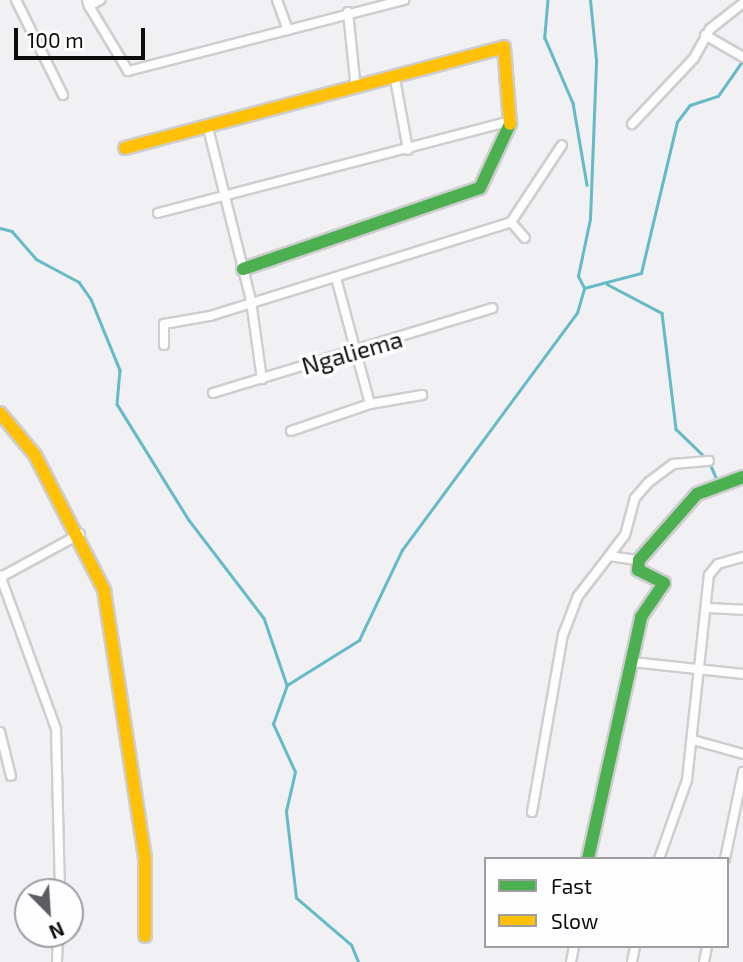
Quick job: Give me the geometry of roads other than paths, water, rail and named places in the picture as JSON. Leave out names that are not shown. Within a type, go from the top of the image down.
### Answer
[{"type":"street","points":[[16,0],[63,95]]},
{"type":"street","points":[[100,0],[88,3],[114,56],[128,71],[348,12],[404,0]]},
{"type":"street","points":[[277,0],[288,30]]},
{"type":"street","points":[[632,124],[694,58],[705,35],[743,3]]},
{"type":"street","points":[[348,12],[356,89]]},
{"type":"street","points":[[705,35],[743,57]]},
{"type":"street","points":[[125,148],[490,54],[500,44],[511,71],[512,121],[480,188],[243,269]]},
{"type":"street","points":[[395,79],[407,118],[408,150]]},
{"type":"street","points":[[158,213],[223,193],[408,150],[512,121]]},
{"type":"street","points":[[208,128],[251,301],[262,379]]},
{"type":"street","points":[[164,345],[164,324],[336,278],[511,222],[562,145]]},
{"type":"street","points":[[511,222],[525,238]]},
{"type":"street","points":[[336,278],[353,352],[370,404]]},
{"type":"street","name":"Ngaliema","points":[[212,393],[492,308]]},
{"type":"street","points":[[292,431],[370,404],[422,395]]},
{"type":"street","points":[[0,413],[35,456],[80,534],[112,624],[145,859],[145,936]]},
{"type":"street","points":[[532,812],[563,635],[578,596],[625,535],[635,498],[649,482],[673,464],[709,461]]},
{"type":"street","points":[[588,857],[597,794],[632,662],[641,617],[664,583],[638,570],[639,560],[697,494],[743,477]]},
{"type":"street","points":[[60,878],[56,729],[0,576],[80,534]]},
{"type":"street","points":[[609,556],[639,560]]},
{"type":"street","points":[[660,857],[673,833],[693,740],[696,667],[708,608],[712,569],[743,557]]},
{"type":"street","points":[[708,608],[743,610]]},
{"type":"street","points":[[632,662],[743,674]]},
{"type":"street","points":[[0,732],[12,776]]},
{"type":"street","points":[[693,740],[743,754]]},
{"type":"street","points":[[725,857],[743,772]]},
{"type":"waterway","points":[[548,0],[545,38],[573,103],[587,185]]},
{"type":"waterway","points":[[584,288],[578,276],[590,219],[596,60],[590,0]]},
{"type":"waterway","points":[[584,288],[641,273],[677,122],[690,105],[718,96],[743,60]]},
{"type":"waterway","points":[[0,228],[12,231],[36,259],[79,282],[91,299],[120,370],[117,404],[189,520],[264,618],[287,685]]},
{"type":"waterway","points":[[607,284],[662,313],[676,429],[709,461],[718,482]]},
{"type":"waterway","points":[[358,962],[351,945],[296,898],[286,811],[295,772],[273,724],[287,685],[359,640],[402,550],[577,313],[584,288]]}]
